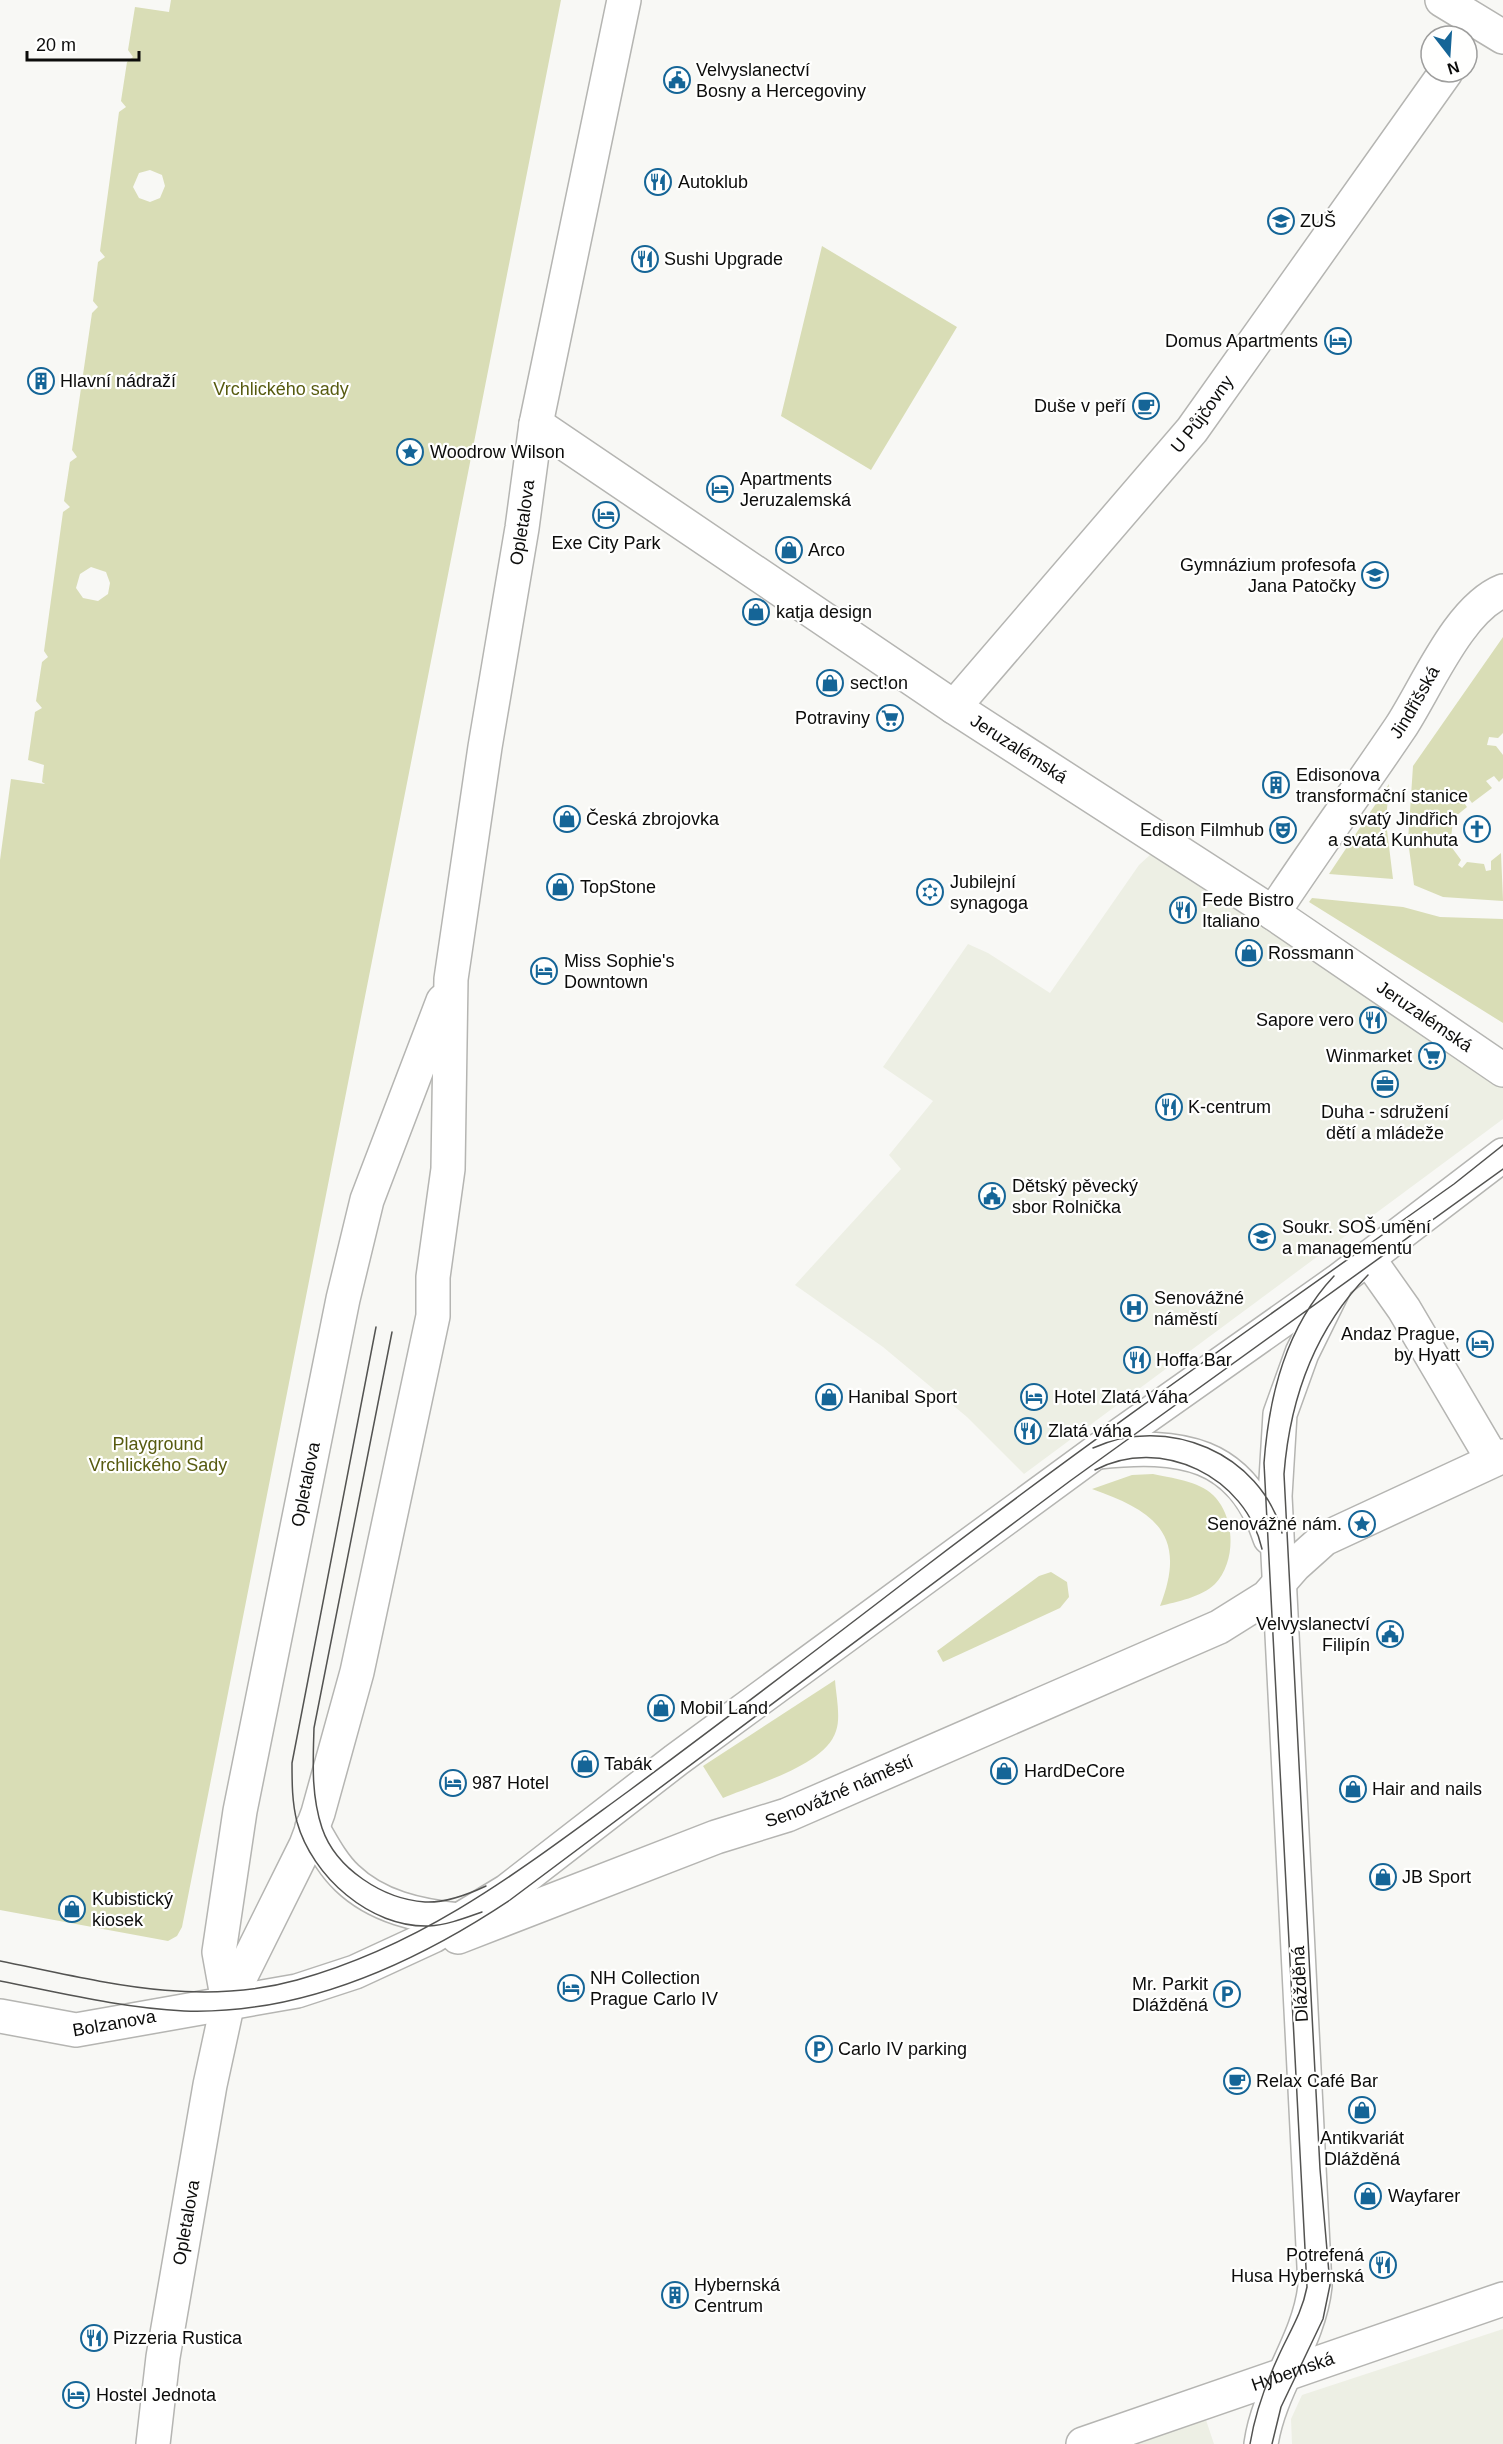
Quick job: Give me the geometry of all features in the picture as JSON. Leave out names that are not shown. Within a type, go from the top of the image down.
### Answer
[{"type":"street","name":"Opletalova","points":[[153,2444],[163,2357],[210,2085],[227,2006],[312,1827],[360,1662],[433,1316],[433,1277],[448,1169],[451,980],[536,424],[624,0]]},
{"type":"street","points":[[1442,0],[1484,34]]},
{"type":"street","name":"U Půjčovny","points":[[954,706],[1192,430],[1437,84]]},
{"type":"street","name":"Jeruzalémská","points":[[536,424],[954,706],[1273,913],[1503,1070]]},
{"type":"street","name":"Jindřišská","points":[[1273,913],[1402,725],[1458,633],[1476,610],[1503,591]]},
{"type":"street","name":"Opletalova","points":[[227,2006],[219,1952],[240,1811],[343,1299],[367,1200],[451,980]]},
{"type":"street","name":"Senovážné náměstí","points":[[227,2006],[297,1991],[355,1972],[433,1936],[507,1891],[686,1753],[1096,1452],[1338,1281],[1503,1155]]},
{"type":"street","name":"Senovážné náměstí","points":[[382,1959],[439,1944],[716,1836],[787,1815],[854,1788],[1219,1627],[1251,1608],[1324,1539],[1498,1458],[1404,1309],[1368,1258]]},
{"type":"street","name":"Senovážné náměstí","points":[[1279,1584],[1275,1496],[1280,1414],[1302,1353],[1338,1281]]},
{"type":"street","points":[[1096,1452],[1157,1449],[1186,1452],[1225,1469],[1242,1484],[1263,1518],[1279,1584]]},
{"type":"street","name":"Dlážděná","points":[[1261,2444],[1281,2377],[1306,2323],[1315,2286],[1279,1584]]},
{"type":"street","points":[[312,1827],[328,1854],[347,1878],[371,1895],[396,1908],[422,1916],[459,1920]]},
{"type":"street","name":"Bolzanova","points":[[0,2016],[76,2030],[227,2006]]},
{"type":"street","name":"Hybernská","points":[[1083,2444],[1503,2299]]},
{"type":"shaded area","points":[[1151,854],[1503,1083],[1503,1119],[1024,1474],[967,1417],[883,1347],[795,1285],[901,1169],[889,1155],[933,1101],[883,1067],[968,944],[988,953],[1050,993],[1139,865]]},
{"type":"shaded area","points":[[1503,2329],[1503,2444],[1292,2444],[1291,2419],[1302,2395]]},
{"type":"shaded area","points":[[1205,2417],[1214,2444],[1118,2444]]},
{"type":"green space","name":"Vrchlického sady","points":[[171,0],[561,0],[182,1927],[177,1936],[168,1941],[0,1910],[0,860],[11,779],[45,784],[42,782],[44,765],[28,760],[35,712],[42,708],[36,701],[42,662],[48,657],[44,651],[63,512],[70,507],[64,501],[70,462],[77,457],[72,450],[92,313],[98,307],[93,301],[98,262],[105,257],[100,251],[119,112],[126,107],[121,101],[127,62],[133,57],[128,50],[135,7],[169,12]],"holes":[[[150,170],[162,175],[165,186],[160,198],[150,202],[139,198],[133,187],[139,173]],[[91,567],[106,572],[110,583],[108,594],[98,601],[83,598],[76,588],[80,574]],[[64,1899],[83,1904],[79,1919],[61,1915]]]},
{"type":"green space","points":[[822,246],[957,327],[871,470],[781,416]]},
{"type":"green space","points":[[1503,637],[1503,733],[1498,738],[1489,737],[1487,745],[1496,746],[1503,755],[1503,778],[1499,782],[1494,776],[1486,781],[1492,788],[1472,803],[1467,796],[1462,800],[1467,807],[1456,816],[1448,812],[1445,816],[1453,821],[1451,838],[1443,841],[1444,845],[1450,845],[1461,860],[1458,865],[1462,868],[1467,862],[1484,864],[1486,871],[1491,870],[1491,861],[1501,853],[1503,901],[1443,897],[1414,885],[1408,841],[1413,766]]},
{"type":"green space","points":[[1389,784],[1386,822],[1393,879],[1329,874]]},
{"type":"green space","points":[[1312,898],[1403,907],[1440,917],[1503,919],[1503,1023],[1309,902]]},
{"type":"green space","points":[[1153,1474],[1193,1483],[1213,1495],[1226,1515],[1230,1539],[1227,1563],[1222,1574],[1210,1589],[1196,1596],[1160,1606],[1168,1581],[1170,1561],[1167,1544],[1160,1529],[1149,1517],[1133,1507],[1092,1489],[1132,1475]]},
{"type":"green space","points":[[1051,1572],[1067,1582],[1069,1597],[1060,1608],[943,1662],[937,1651],[1039,1576]]},
{"type":"green space","points":[[835,1680],[838,1719],[836,1731],[829,1743],[804,1764],[723,1798],[703,1766]]},
{"type":"tram line","points":[[0,1961],[111,1983],[185,1992],[222,1992],[260,1988],[297,1980],[344,1965],[431,1925],[512,1875],[590,1819],[1050,1473],[1454,1184],[1503,1145]]},
{"type":"tram line","points":[[0,1981],[138,2007],[184,2011],[228,2010],[313,1995],[355,1981],[435,1945],[510,1900],[1070,1481],[1503,1169]]},
{"type":"tram line","points":[[1272,2444],[1281,2407],[1323,2319],[1330,2285],[1320,2169],[1284,1474],[1292,1419],[1308,1367],[1333,1319],[1368,1275]]},
{"type":"tram line","points":[[1250,2444],[1265,2387],[1299,2314],[1307,2287],[1264,1463],[1270,1412],[1283,1363],[1304,1317],[1317,1296],[1334,1276]]},
{"type":"tram line","points":[[376,1327],[292,1763],[295,1815],[305,1842],[316,1861],[346,1895],[365,1908],[386,1918],[407,1924],[429,1926],[449,1923],[482,1912]]},
{"type":"tram line","points":[[392,1332],[314,1728],[314,1778],[318,1816],[329,1843],[350,1869],[363,1879],[393,1895],[409,1900],[433,1902],[457,1897],[486,1886]]},
{"type":"tram line","points":[[1093,1448],[1122,1439],[1151,1436],[1180,1439],[1207,1448],[1232,1462],[1254,1481],[1271,1505],[1282,1533]]},
{"type":"tram line","points":[[1095,1470],[1120,1460],[1147,1457],[1173,1461],[1197,1469],[1220,1483],[1238,1501],[1253,1523],[1262,1549]]},
{"type":"place","name":"Velvyslanectví Bosny a Hercegoviny","points":[[677,80]]},
{"type":"place","name":"Autoklub","points":[[658,182]]},
{"type":"place","name":"ZUŠ","points":[[1281,221]]},
{"type":"place","name":"Sushi Upgrade","points":[[645,259]]},
{"type":"place","name":"Domus Apartments","points":[[1338,341]]},
{"type":"place","name":"Hlavní nádraží","points":[[41,381]]},
{"type":"place","name":"Duše v peří","points":[[1146,406]]},
{"type":"place","name":"Woodrow Wilson","points":[[410,452]]},
{"type":"place","name":"Apartments Jeruzalemská","points":[[720,489]]},
{"type":"place","name":"Exe City Park","points":[[606,515]]},
{"type":"place","name":"Arco","points":[[789,550]]},
{"type":"place","name":"Gymnázium profesofa Jana Patočky","points":[[1375,575]]},
{"type":"place","name":"katja design","points":[[756,612]]},
{"type":"place","name":"sect!on","points":[[830,683]]},
{"type":"place","name":"Potraviny","points":[[890,718]]},
{"type":"place","name":"Edisonova transformační stanice","points":[[1276,785]]},
{"type":"place","name":"Česká zbrojovka","points":[[567,819]]},
{"type":"place","name":"svatý Jindřich a svatá Kunhuta","points":[[1477,829]]},
{"type":"place","name":"Edison Filmhub","points":[[1283,830]]},
{"type":"place","name":"TopStone","points":[[560,887]]},
{"type":"place","name":"Jubilejní synagoga","points":[[930,892]]},
{"type":"place","name":"Fede Bistro Italiano","points":[[1183,910]]},
{"type":"place","name":"Rossmann","points":[[1249,953]]},
{"type":"place","name":"Miss Sophie's Downtown","points":[[544,971]]},
{"type":"place","name":"Sapore vero","points":[[1373,1020]]},
{"type":"place","name":"Winmarket","points":[[1432,1056]]},
{"type":"place","name":"Duha - sdružení dětí a mládeže","points":[[1385,1084]]},
{"type":"place","name":"K-centrum","points":[[1169,1107]]},
{"type":"place","name":"Dětský pěvecký sbor Rolnička","points":[[992,1196]]},
{"type":"place","name":"Soukr. SOŠ umění a managementu","points":[[1262,1237]]},
{"type":"place","name":"Senovážné náměstí","points":[[1134,1308]]},
{"type":"place","name":"Andaz Prague, by Hyatt","points":[[1480,1344]]},
{"type":"place","name":"Hoffa Bar","points":[[1137,1360]]},
{"type":"place","name":"Hanibal Sport","points":[[829,1397]]},
{"type":"place","name":"Hotel Zlatá Váha","points":[[1034,1397]]},
{"type":"place","name":"Zlatá váha","points":[[1028,1431]]},
{"type":"place","name":"Senovážné nám.","points":[[1362,1524]]},
{"type":"place","name":"Velvyslanectví Filipín","points":[[1390,1634]]},
{"type":"place","name":"Mobil Land","points":[[661,1708]]},
{"type":"place","name":"Tabák","points":[[585,1764]]},
{"type":"place","name":"HardDeCore","points":[[1004,1771]]},
{"type":"place","name":"987 Hotel","points":[[453,1783]]},
{"type":"place","name":"Hair and nails","points":[[1353,1789]]},
{"type":"place","name":"JB Sport","points":[[1383,1877]]},
{"type":"place","name":"Kubistický kiosek","points":[[72,1909]]},
{"type":"place","name":"NH Collection Prague Carlo IV","points":[[571,1988]]},
{"type":"place","name":"Mr. Parkit Dlážděná","points":[[1227,1994]]},
{"type":"place","name":"Carlo IV parking","points":[[819,2049]]},
{"type":"place","name":"Relax Café Bar","points":[[1237,2081]]},
{"type":"place","name":"Antikvariát Dlážděná","points":[[1362,2110]]},
{"type":"place","name":"Wayfarer","points":[[1368,2196]]},
{"type":"place","name":"Potrefená Husa Hybernská","points":[[1383,2265]]},
{"type":"place","name":"Hybernská Centrum","points":[[675,2295]]},
{"type":"place","name":"Pizzeria Rustica","points":[[94,2338]]},
{"type":"place","name":"Hostel Jednota","points":[[76,2395]]},
{"type":"park label","name":"Playground Vrchlického Sady","points":[[158,1454]]}]
